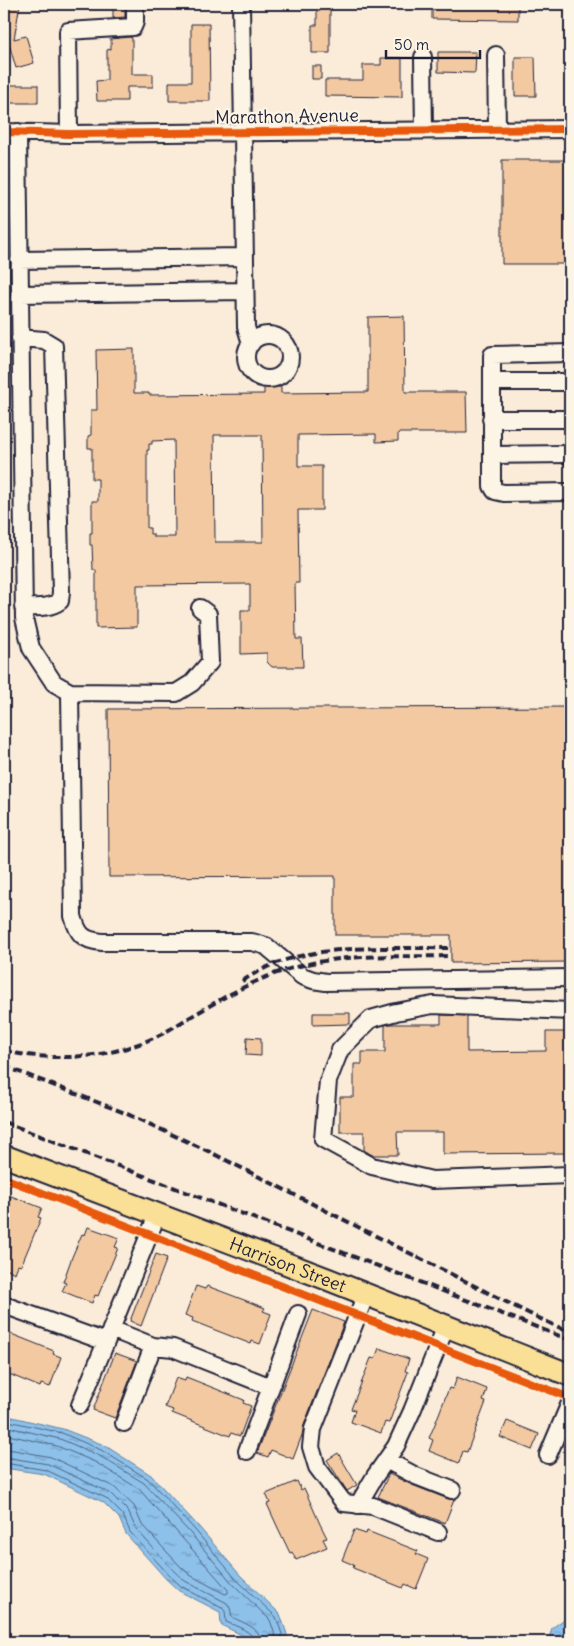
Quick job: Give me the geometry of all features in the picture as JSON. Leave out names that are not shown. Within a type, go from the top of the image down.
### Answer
[{"type":"main road","name":"Harrison Street","points":[[4,1156],[366,1294],[570,1375]]},
{"type":"street","points":[[69,134],[68,31],[133,27],[135,22],[135,4]]},
{"type":"street","points":[[241,4],[245,291],[247,335],[251,344]]},
{"type":"street","points":[[496,55],[496,129]]},
{"type":"street","points":[[423,57],[424,130]]},
{"type":"street","name":"Marathon Avenue","points":[[11,132],[69,134],[570,129]]},
{"type":"street","points":[[11,132],[19,260],[23,607],[31,648],[54,683],[70,692],[176,693],[192,683],[210,662],[208,614],[200,608]]},
{"type":"street","points":[[19,260],[245,257]]},
{"type":"street","points":[[19,294],[245,291]]},
{"type":"street","points":[[20,338],[44,340],[54,346],[61,592],[60,601],[54,605],[23,607]]},
{"type":"street","points":[[570,353],[492,355],[491,420],[492,486],[496,491],[504,493],[570,492]]},
{"type":"street","points":[[492,382],[570,382]]},
{"type":"street","points":[[491,420],[570,419]]},
{"type":"street","points":[[492,455],[570,454]]},
{"type":"street","points":[[70,692],[73,916],[76,927],[84,938],[102,942],[252,942],[266,946],[302,976],[326,982],[570,978]]},
{"type":"street","points":[[570,1011],[433,1005],[370,1019],[340,1050],[328,1081],[323,1139],[372,1166],[432,1180],[570,1175]]},
{"type":"street","points":[[80,1406],[157,1215]]},
{"type":"street","points":[[366,1294],[313,1430],[311,1448],[317,1467],[344,1503],[373,1506],[438,1532]]},
{"type":"street","points":[[4,1305],[108,1335],[153,1346],[173,1348],[271,1387]]},
{"type":"street","points":[[247,1451],[298,1314]]},
{"type":"street","points":[[358,1505],[396,1446],[446,1326]]},
{"type":"street","points":[[124,1423],[153,1346]]},
{"type":"street","points":[[548,1455],[570,1403]]},
{"type":"street","points":[[386,1460],[416,1476],[452,1490]]},
{"type":"water","points":[[4,1415],[63,1429],[104,1445],[151,1475],[240,1575],[280,1614],[287,1634],[285,1642],[253,1642],[221,1625],[220,1612],[179,1591],[166,1579],[126,1534],[119,1518],[103,1502],[44,1474],[4,1468]]},
{"type":"water","points":[[570,1615],[570,1642],[548,1642],[552,1628]]},
{"type":"building","points":[[4,4],[20,4],[14,39],[26,36],[34,63],[16,68],[4,27]]},
{"type":"building","points":[[113,4],[125,4],[125,17],[113,18]]},
{"type":"building","points":[[317,4],[330,4],[330,53],[312,53],[312,25],[317,25]]},
{"type":"building","points":[[432,4],[518,4],[518,20],[432,19]]},
{"type":"building","points":[[191,24],[209,24],[210,101],[169,101],[169,82],[191,82]]},
{"type":"building","points":[[132,38],[132,74],[153,74],[153,87],[127,87],[127,101],[97,101],[96,81],[107,80],[107,50],[111,49],[111,39]]},
{"type":"building","points":[[438,52],[476,52],[475,73],[438,72]]},
{"type":"building","points":[[515,57],[535,57],[536,96],[515,96]]},
{"type":"building","points":[[381,58],[402,58],[402,97],[325,96],[325,80],[363,80],[363,65],[381,65]]},
{"type":"building","points":[[312,66],[321,66],[321,79],[312,79]]},
{"type":"building","points":[[6,85],[38,85],[38,103],[6,103]]},
{"type":"building","points":[[502,160],[570,160],[570,264],[502,264]]},
{"type":"building","points":[[404,316],[405,392],[466,392],[467,433],[398,433],[398,441],[376,442],[376,434],[298,435],[298,466],[322,466],[322,510],[298,510],[299,583],[295,583],[296,639],[302,639],[303,667],[272,667],[267,662],[267,653],[241,654],[241,610],[250,610],[250,584],[137,585],[137,627],[96,628],[96,570],[93,570],[90,533],[92,533],[92,501],[98,501],[98,479],[92,479],[92,448],[88,448],[88,436],[91,435],[91,410],[97,410],[96,350],[134,349],[134,393],[149,393],[149,395],[264,394],[264,387],[281,387],[281,393],[368,392],[368,317]],"holes":[[[214,435],[262,435],[263,542],[215,542]],[[174,440],[175,537],[153,537],[153,534],[150,534],[150,528],[147,528],[147,450],[149,450],[149,444],[152,444],[152,441]]]},
{"type":"building","points":[[570,707],[570,962],[451,963],[451,935],[335,935],[335,876],[109,877],[108,709]]},
{"type":"building","points":[[313,1013],[350,1013],[350,1024],[313,1025]]},
{"type":"building","points":[[441,1015],[467,1016],[467,1052],[546,1051],[546,1032],[570,1032],[570,1153],[443,1154],[443,1132],[397,1132],[398,1155],[372,1155],[364,1150],[364,1132],[340,1132],[340,1097],[354,1097],[354,1064],[362,1064],[362,1052],[385,1052],[385,1025],[441,1024]]},
{"type":"building","points":[[247,1037],[261,1038],[261,1056],[246,1055]]},
{"type":"building","points":[[11,1196],[42,1208],[38,1217],[41,1218],[21,1266],[18,1265],[15,1273],[4,1268],[4,1203],[8,1204]]},
{"type":"building","points":[[88,1227],[119,1238],[115,1247],[118,1248],[98,1296],[95,1295],[92,1303],[62,1291],[66,1283],[63,1282],[72,1257],[82,1234],[85,1235]]},
{"type":"building","points":[[156,1254],[167,1258],[141,1326],[130,1321]]},
{"type":"building","points":[[196,1286],[205,1289],[207,1286],[265,1308],[263,1311],[271,1314],[260,1344],[252,1341],[251,1344],[192,1321],[193,1318],[185,1315]]},
{"type":"building","points":[[313,1310],[344,1322],[304,1425],[293,1459],[271,1450],[268,1457],[257,1453]]},
{"type":"building","points":[[4,1331],[54,1351],[53,1354],[61,1357],[50,1387],[41,1384],[40,1387],[4,1372]]},
{"type":"building","points":[[379,1348],[409,1359],[405,1371],[408,1372],[389,1423],[385,1422],[381,1433],[351,1422],[355,1410],[351,1409],[371,1358],[375,1359]]},
{"type":"building","points":[[115,1353],[137,1361],[115,1418],[93,1410]]},
{"type":"building","points":[[186,1377],[244,1400],[243,1403],[251,1406],[240,1436],[231,1433],[230,1436],[172,1413],[173,1410],[165,1407],[176,1378],[185,1381]]},
{"type":"building","points":[[457,1377],[487,1389],[483,1401],[486,1402],[467,1452],[463,1451],[459,1463],[429,1451],[433,1440],[429,1438],[449,1388],[453,1389]]},
{"type":"building","points":[[507,1421],[539,1434],[532,1450],[500,1437]]},
{"type":"building","points":[[338,1453],[357,1485],[347,1491],[327,1460]]},
{"type":"building","points":[[389,1474],[412,1485],[454,1500],[445,1523],[378,1497]]},
{"type":"building","points":[[297,1481],[301,1490],[304,1488],[327,1538],[323,1539],[327,1547],[296,1560],[292,1552],[290,1553],[267,1504],[270,1503],[266,1494]]},
{"type":"building","points":[[354,1530],[366,1534],[367,1531],[418,1551],[416,1554],[428,1559],[416,1589],[405,1584],[403,1588],[353,1568],[354,1565],[342,1560]]},
{"type":"railway","points":[[242,981],[272,965],[314,953],[384,948],[451,948]]},
{"type":"railway","points":[[4,1051],[43,1057],[103,1054],[141,1043],[160,1035],[246,986],[296,967],[353,958],[451,956]]},
{"type":"railway","points":[[4,1066],[125,1113],[210,1152],[569,1332]]},
{"type":"railway","points":[[4,1122],[570,1340]]},
{"type":"cycle path","points":[[4,132],[69,134],[570,129]]},
{"type":"cycle path","points":[[4,1178],[570,1398]]}]
